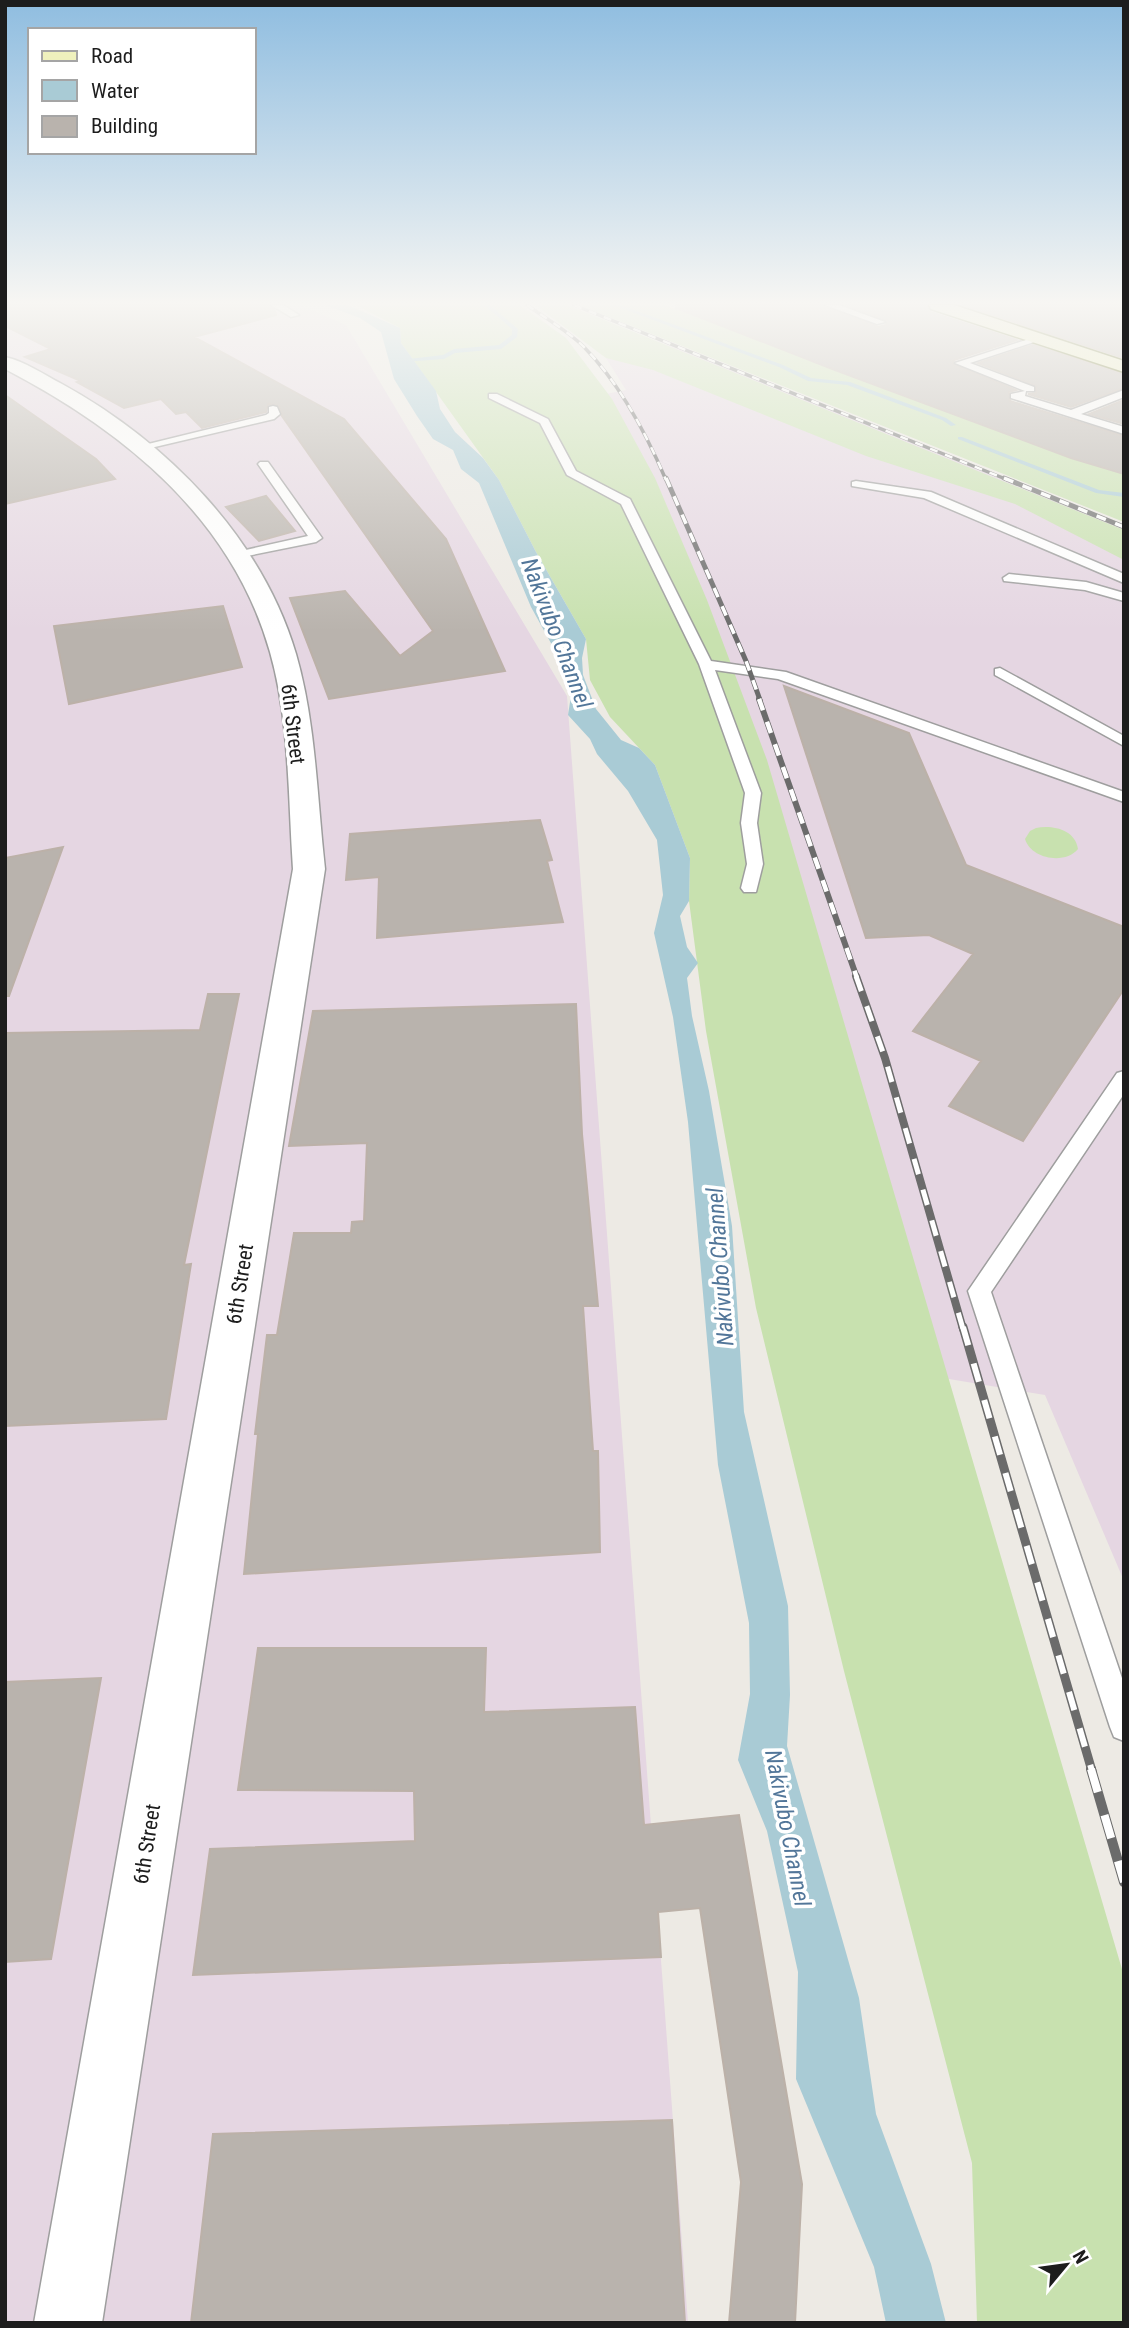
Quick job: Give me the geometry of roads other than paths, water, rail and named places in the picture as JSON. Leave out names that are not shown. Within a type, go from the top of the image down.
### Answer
[{"type":"street","name":"6th Street","points":[[68,2323],[309,869],[293,711],[283,653],[265,602],[236,556],[182,487],[142,447],[97,414]]},
{"type":"lane","points":[[142,447],[275,414]]},
{"type":"lane","points":[[529,414],[544,421],[571,473],[626,502],[706,664],[753,793],[749,823],[755,864],[750,888]]},
{"type":"lane","points":[[1065,414],[1124,431]]},
{"type":"lane","points":[[236,556],[316,538],[264,464]]},
{"type":"lane","points":[[856,484],[927,495],[1124,579]]},
{"type":"lane","points":[[1009,578],[1086,586],[1124,597]]},
{"type":"lane","points":[[706,664],[781,675],[1124,797]]},
{"type":"lane","points":[[1000,672],[1124,741]]},
{"type":"lane","points":[[1124,1078],[979,1291],[1124,1727]]},
{"type":"water","name":"Nakivubo Channel","points":[[416,414],[443,414],[455,432],[483,458],[499,480],[536,552],[586,639],[582,658],[583,675],[596,709],[621,740],[639,748],[655,765],[690,858],[689,901],[680,916],[687,947],[698,963],[687,978],[732,1226],[744,1412],[788,1606],[790,1695],[787,1746],[859,1998],[876,2114],[931,2264],[946,2323],[886,2323],[874,2267],[796,2079],[798,1972],[767,1831],[738,1760],[750,1694],[749,1623],[718,1465],[688,1122],[673,1017],[654,933],[663,895],[657,840],[628,791],[597,754],[590,739],[568,715],[572,689],[531,607],[479,483],[461,469],[453,450],[433,439]]},
{"type":"waterway","points":[[930,414],[953,425]]},
{"type":"waterway","points":[[960,438],[1098,492],[1124,495]]},
{"type":"railway","points":[[633,414],[666,480]]},
{"type":"railway","points":[[843,414],[1008,480]]},
{"type":"railway","points":[[666,478],[746,661],[760,700]]},
{"type":"railway","points":[[1004,478],[1124,527]]},
{"type":"railway","points":[[759,699],[857,978]]},
{"type":"railway","points":[[856,976],[885,1058],[963,1329]]},
{"type":"railway","points":[[963,1327],[1092,1771]]},
{"type":"railway","points":[[1091,1769],[1124,1882]]}]
